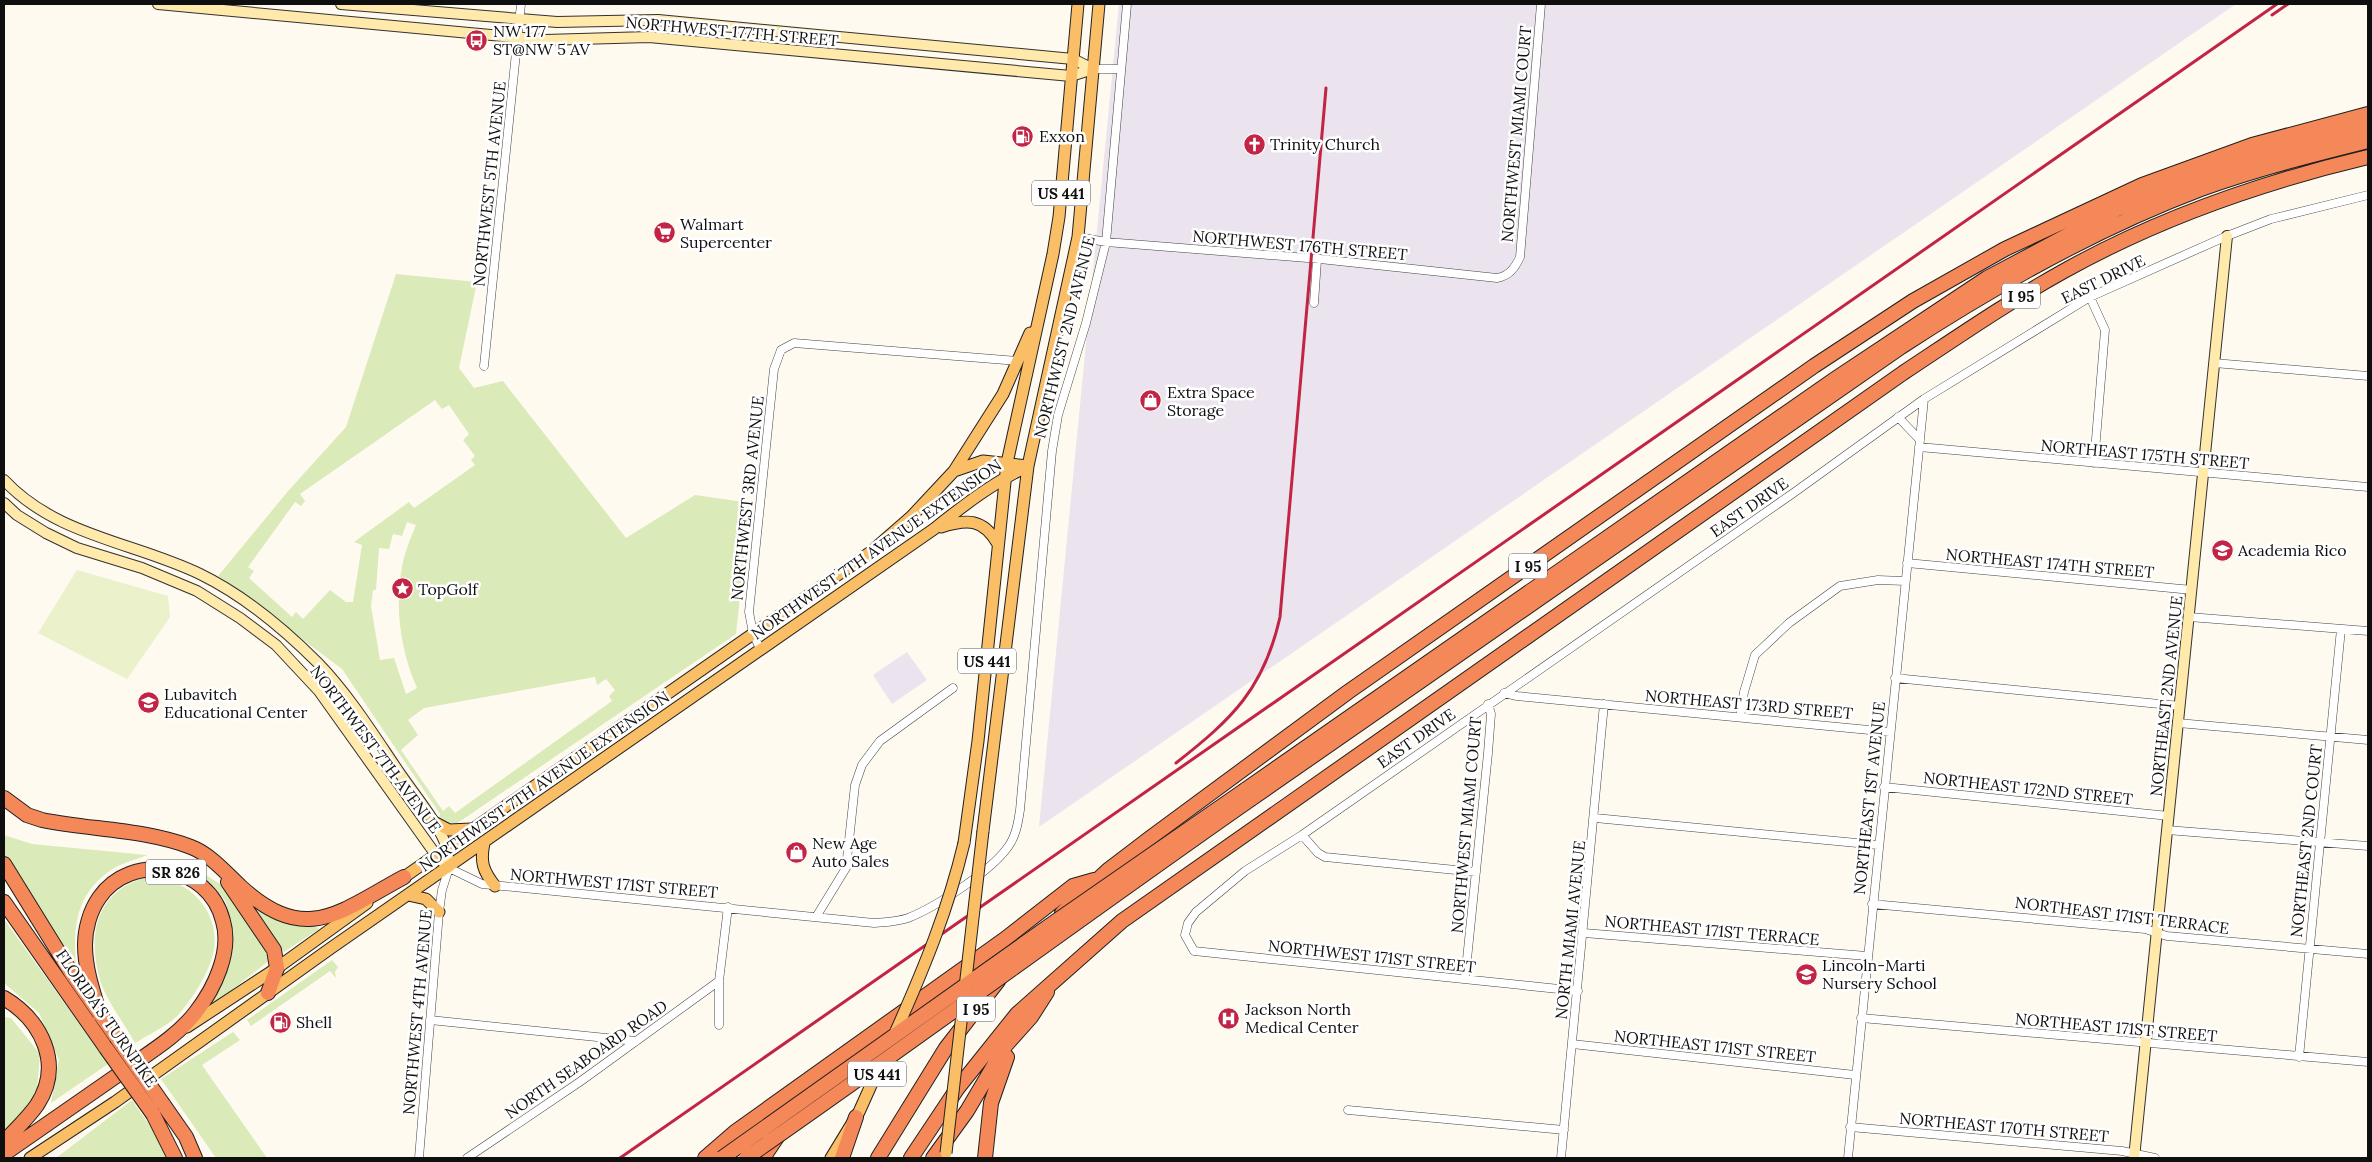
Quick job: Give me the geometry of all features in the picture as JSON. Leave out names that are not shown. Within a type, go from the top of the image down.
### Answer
[{"type":"highway","name":"I 95","points":[[878,1158],[946,1048],[1027,947],[1098,879],[1214,789],[1348,692],[1814,366],[1913,301],[2013,245],[2142,185],[2252,146],[2368,114]]},
{"type":"highway","points":[[746,1158],[900,1052],[1145,873],[1248,795],[1827,384],[1986,278],[2036,250],[2125,206],[2232,166],[2301,144],[2368,127]]},
{"type":"highway","points":[[722,1158],[1049,926],[1589,566],[1901,347],[1994,288],[2124,221],[2201,189],[2276,164],[2368,141]]},
{"type":"highway","name":"I 95","points":[[912,1158],[942,1110],[986,1050],[1017,1014],[1145,903],[1757,475],[2000,309],[2065,270],[2127,239],[2184,214],[2284,178],[2368,157]]},
{"type":"highway","points":[[4,798],[27,815],[42,820],[168,840],[193,848],[218,866],[270,910],[292,919],[315,920],[336,913],[404,877]]},
{"type":"highway","name":"FLORIDA'S TURNPIKE","points":[[4,864],[22,896],[100,1015]]},
{"type":"highway","points":[[218,866],[274,950],[277,968],[268,993]]},
{"type":"highway","name":"SR 826","points":[[4,1154],[166,1041],[195,1014],[209,992],[219,971],[224,946],[224,921],[214,901],[200,884],[180,873],[160,869],[139,869],[120,878],[104,890],[94,906],[88,923],[85,943],[87,966],[100,1015],[116,1037],[158,1109],[186,1137],[195,1158]]},
{"type":"highway","points":[[705,1158],[735,1132],[1004,939],[1073,886],[1098,879]]},
{"type":"highway","name":"FLORIDA'S TURNPIKE","points":[[4,902],[106,1048],[158,1109],[176,1158]]},
{"type":"highway","points":[[933,1158],[967,1111],[1006,1045],[1014,1038],[1055,980]]},
{"type":"highway","points":[[4,998],[18,1007],[36,1025],[45,1043],[48,1064],[46,1084],[38,1104],[4,1142]]},
{"type":"highway","points":[[985,1158],[988,1120],[994,1092],[1014,1038]]},
{"type":"highway","points":[[763,1158],[792,1116],[852,1048]]},
{"type":"highway","points":[[842,1158],[856,1117]]},
{"type":"highway","points":[[186,1137],[201,1158]]},
{"type":"main road","name":"NORTHWEST 2ND AVENUE","points":[[1005,478],[1059,217],[1078,4]]},
{"type":"main road","name":"NORTHWEST 2ND AVENUE","points":[[1028,466],[1078,238],[1099,4]]},
{"type":"main road","points":[[954,471],[1000,401],[1040,309]]},
{"type":"main road","name":"NORTHWEST 7TH AVENUE EXTENSION","points":[[166,1041],[277,968],[404,877],[872,551],[911,517],[954,471],[983,461],[1028,466]]},
{"type":"main road","name":"NORTHWEST 7TH AVENUE EXTENSION","points":[[30,1158],[115,1102],[268,993],[934,529],[957,510],[1005,478],[1028,466]]},
{"type":"main road","name":"US 441","points":[[946,1155],[983,831],[1028,466]]},
{"type":"main road","name":"US 441","points":[[831,1158],[856,1117],[896,1031],[937,935],[948,904],[964,843],[978,741],[1005,478]]},
{"type":"main road","points":[[934,529],[958,522],[974,522],[987,529],[998,544]]},
{"type":"main road","points":[[432,820],[449,830],[475,828]]},
{"type":"main road","points":[[484,843],[482,855],[483,870],[495,886]]},
{"type":"main road","points":[[408,896],[426,900],[439,912]]},
{"type":"street","name":"NORTHWEST 177TH STREET","points":[[158,4],[561,41],[648,37],[1071,76],[1093,69],[1122,70]]},
{"type":"street","name":"NORTHWEST 177TH STREET","points":[[341,4],[557,22],[658,20],[1073,59],[1093,69]]},
{"type":"street","name":"NORTHWEST 5TH AVENUE","points":[[484,366],[521,4]]},
{"type":"street","name":"NORTHWEST 2ND AVENUE","points":[[964,885],[997,860],[1010,845],[1018,827],[1052,451],[1058,415],[1086,324],[1106,242],[1127,4]]},
{"type":"street","name":"NORTHWEST MIAMI COURT","points":[[1516,266],[1520,257],[1541,4]]},
{"type":"street","name":"EAST DRIVE","points":[[1188,922],[1196,912],[1245,872],[1302,835],[1792,494],[1898,417],[2090,296],[2227,236],[2271,219],[2368,195]]},
{"type":"street","name":"NORTHEAST 2ND AVENUE","points":[[2134,1156],[2227,236]]},
{"type":"street","name":"NORTHWEST 176TH STREET","points":[[1078,238],[1497,278],[1503,277],[1516,266]]},
{"type":"street","points":[[1314,304],[1317,260]]},
{"type":"street","points":[[2090,296],[2105,330],[2094,463]]},
{"type":"street","name":"NORTHWEST 3RD AVENUE","points":[[760,649],[749,612],[774,369],[781,350],[794,343],[1018,361]]},
{"type":"street","points":[[2214,363],[2368,376]]},
{"type":"street","name":"NORTHEAST 1ST AVENUE","points":[[1848,1158],[1906,563],[1924,399]]},
{"type":"street","points":[[1898,417],[1919,444]]},
{"type":"street","name":"NORTHEAST 175TH STREET","points":[[1919,444],[2204,474],[2368,487]]},
{"type":"street","name":"NORTHWEST 7TH AVENUE","points":[[4,480],[36,507],[64,524],[98,538],[163,558],[201,575],[268,618],[318,663],[335,683],[432,820],[447,848],[449,868]]},
{"type":"street","name":"NORTHWEST 7TH AVENUE","points":[[4,503],[17,515],[46,533],[77,548],[142,568],[197,591],[240,618],[276,645],[318,691],[436,855],[449,868]]},
{"type":"street","name":"NORTHEAST 174TH STREET","points":[[1906,563],[2192,590]]},
{"type":"street","points":[[1740,717],[1744,692],[1755,655],[1789,623],[1840,586],[1878,580],[1905,581]]},
{"type":"street","points":[[2189,617],[2368,631]]},
{"type":"street","name":"NORTHEAST 2ND COURT","points":[[2299,1057],[2342,629]]},
{"type":"street","points":[[1895,678],[2180,706]]},
{"type":"street","points":[[816,916],[846,868],[855,785],[862,765],[880,741],[953,688]]},
{"type":"street","name":"NORTHEAST 173RD STREET","points":[[1504,693],[1517,696],[1890,732]]},
{"type":"street","name":"NORTHWEST MIAMI COURT","points":[[1465,979],[1491,714],[1488,704]]},
{"type":"street","name":"NORTH MIAMI AVENUE","points":[[1561,1158],[1595,818],[1604,704]]},
{"type":"street","points":[[2178,723],[2368,740]]},
{"type":"street","name":"NORTHEAST 172ND STREET","points":[[1884,788],[2169,816]]},
{"type":"street","points":[[1595,818],[1878,845]]},
{"type":"street","points":[[2167,830],[2368,846]]},
{"type":"street","points":[[1302,835],[1325,858],[1476,872]]},
{"type":"street","name":"NORTHWEST 171ST STREET","points":[[449,868],[482,884],[495,886],[728,907],[874,923],[892,922],[908,918],[932,906],[964,885]]},
{"type":"street","name":"NORTHWEST 4TH AVENUE","points":[[418,1158],[439,912],[442,890],[449,868]]},
{"type":"street","name":"NORTHEAST 171ST TERRACE","points":[[1872,904],[2145,929],[2167,936],[2368,954]]},
{"type":"street","points":[[719,1025],[719,981],[728,907]]},
{"type":"street","name":"NORTHWEST 171ST STREET","points":[[1188,922],[1185,935],[1194,951],[1578,991]]},
{"type":"street","name":"NORTHEAST 171ST TERRACE","points":[[1584,933],[1867,956]]},
{"type":"street","name":"NORTH SEABOARD ROAD","points":[[467,1158],[719,981]]},
{"type":"street","name":"NORTHEAST 171ST STREET","points":[[1861,1018],[2368,1062]]},
{"type":"street","points":[[430,1020],[636,1041]]},
{"type":"street","name":"NORTHEAST 171ST STREET","points":[[1572,1044],[1856,1075]]},
{"type":"street","points":[[1348,1110],[1564,1130]]},
{"type":"street","name":"NORTHEAST 170TH STREET","points":[[1850,1126],[2122,1151],[2134,1156],[2155,1158]]},
{"type":"shaded area","points":[[1119,4],[2236,4],[1039,827]]},
{"type":"shaded area","points":[[907,652],[927,680],[892,704],[873,675]]},
{"type":"green space","points":[[396,274],[477,282],[459,368],[474,388],[503,381],[626,538],[695,495],[750,503],[736,634],[456,824],[449,825],[439,819],[440,814],[342,669],[218,576],[289,490],[346,427]],"holes":[[[435,400],[442,409],[449,405],[469,434],[463,440],[475,456],[471,460],[475,465],[414,508],[409,502],[354,542],[362,545],[353,602],[346,602],[330,590],[303,619],[296,612],[292,617],[249,578],[254,571],[248,567],[295,502],[301,506],[305,501],[300,494]],[[407,522],[416,525],[405,554],[399,587],[402,639],[417,688],[406,694],[394,658],[380,660],[371,606],[373,590],[376,590],[379,548],[389,549],[393,534],[402,536]],[[595,677],[597,685],[606,679],[615,690],[609,696],[612,701],[455,813],[449,806],[443,811],[401,750],[418,735],[408,720],[424,708]]]},
{"type":"green space","points":[[77,570],[168,596],[170,617],[127,679],[38,633]]},
{"type":"green space","points":[[4,835],[32,844],[147,855],[111,870],[90,889],[79,912],[75,937],[76,965],[4,863]]},
{"type":"green space","points":[[188,864],[225,887],[271,959],[209,1008],[228,969],[232,928],[226,902],[213,885]]},
{"type":"green space","points":[[144,878],[163,879],[186,888],[203,904],[209,914],[215,937],[209,966],[191,999],[176,1017],[135,1043],[101,983],[95,950],[95,934],[105,906],[114,895],[127,885]]},
{"type":"green space","points":[[246,899],[281,920],[315,926],[319,929],[284,952]]},
{"type":"green space","points":[[4,919],[108,1064],[51,1103],[59,1060],[39,1013],[4,983]]},
{"type":"green space","points":[[332,960],[338,967],[335,972],[336,978],[330,971],[251,1026],[247,1020]]},
{"type":"green space","points":[[4,1017],[11,1018],[40,1054],[36,1101],[4,1130]]},
{"type":"green space","points":[[233,1032],[240,1040],[202,1065],[267,1158],[216,1158],[161,1079]]},
{"type":"green space","points":[[132,1100],[172,1158],[56,1158]]},
{"type":"railway","points":[[620,1158],[2277,4]]},
{"type":"railway","points":[[2272,15],[2288,4]]},
{"type":"railway","points":[[1176,763],[1214,732],[1243,701],[1265,664],[1280,617],[1326,88]]},
{"type":"place","name":"NW 177 ST@NW 5 AV","points":[[477,40]]},
{"type":"place","name":"Exxon","points":[[1023,136]]},
{"type":"place","name":"Trinity Church","points":[[1254,144]]},
{"type":"place","name":"Walmart Supercenter","points":[[664,233]]},
{"type":"place","name":"Extra Space Storage","points":[[1151,401]]},
{"type":"place","name":"Academia Rico","points":[[2222,550]]},
{"type":"place","name":"TopGolf","points":[[402,589]]},
{"type":"place","name":"Lubavitch Educational Center","points":[[148,703]]},
{"type":"place","name":"New Age Auto Sales","points":[[796,852]]},
{"type":"place","name":"Lincoln-Marti Nursery School","points":[[1806,974]]},
{"type":"place","name":"Jackson North Medical Center","points":[[1229,1018]]},
{"type":"place","name":"Shell","points":[[280,1022]]}]
